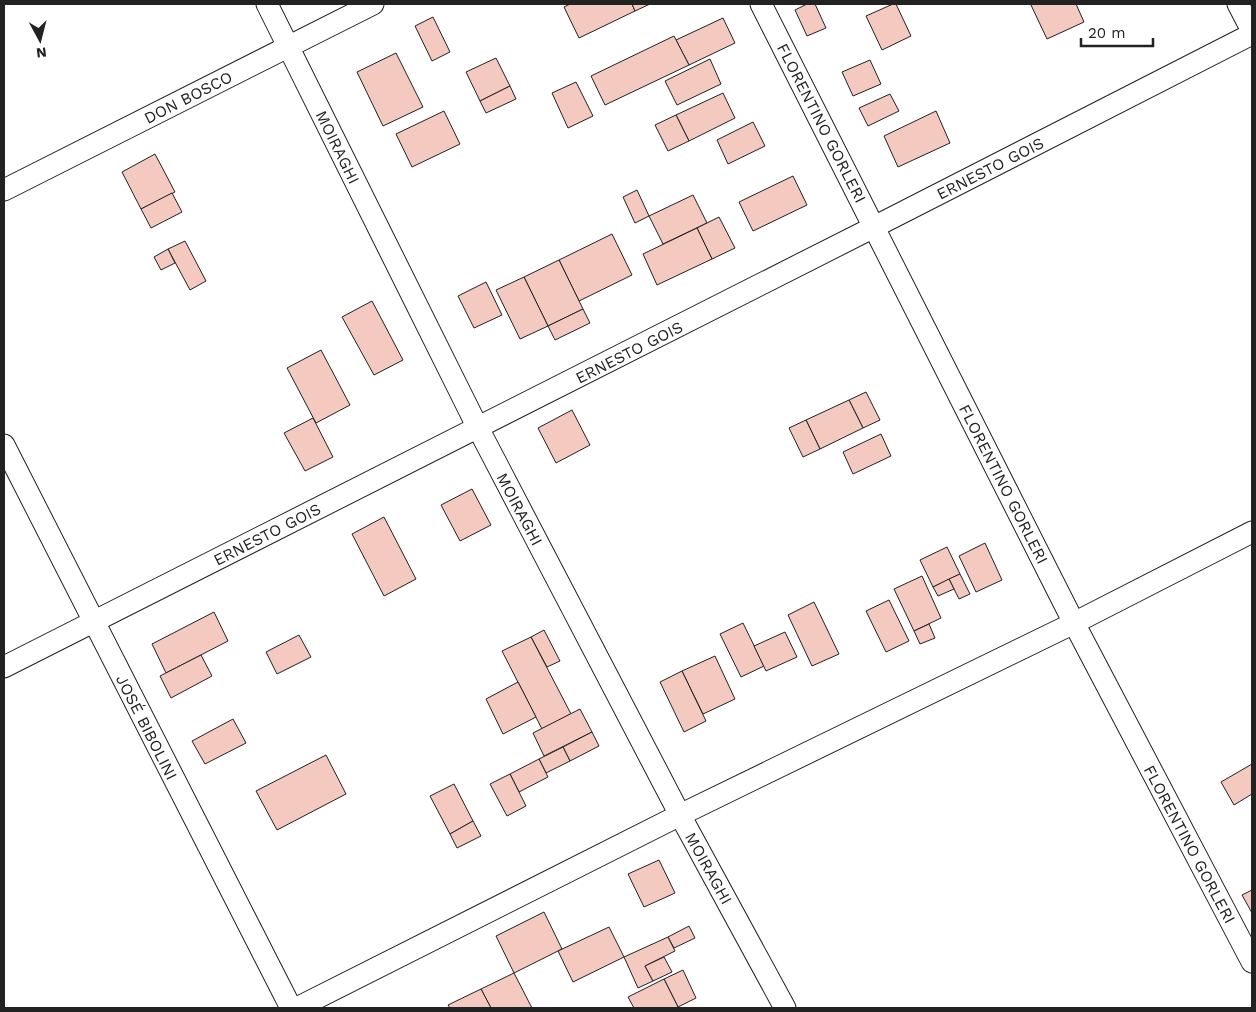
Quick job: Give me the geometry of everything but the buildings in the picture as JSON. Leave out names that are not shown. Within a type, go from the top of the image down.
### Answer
[{"type":"street","name":"MOIRAGHI","points":[[267,4],[478,428],[680,815],[785,1008]]},
{"type":"street","name":"DON BOSCO","points":[[4,190],[373,4]]},
{"type":"street","name":"FLORENTINO GORLERI","points":[[762,4],[1074,622],[1252,962]]},
{"type":"street","points":[[1238,4],[1252,33]]},
{"type":"street","name":"ERNESTO GOIS","points":[[4,667],[874,227],[1252,33]]},
{"type":"street","name":"JOSÉ BIBOLINI","points":[[4,445],[291,1008]]},
{"type":"street","points":[[297,1008],[680,815],[1074,622],[1252,532]]}]
